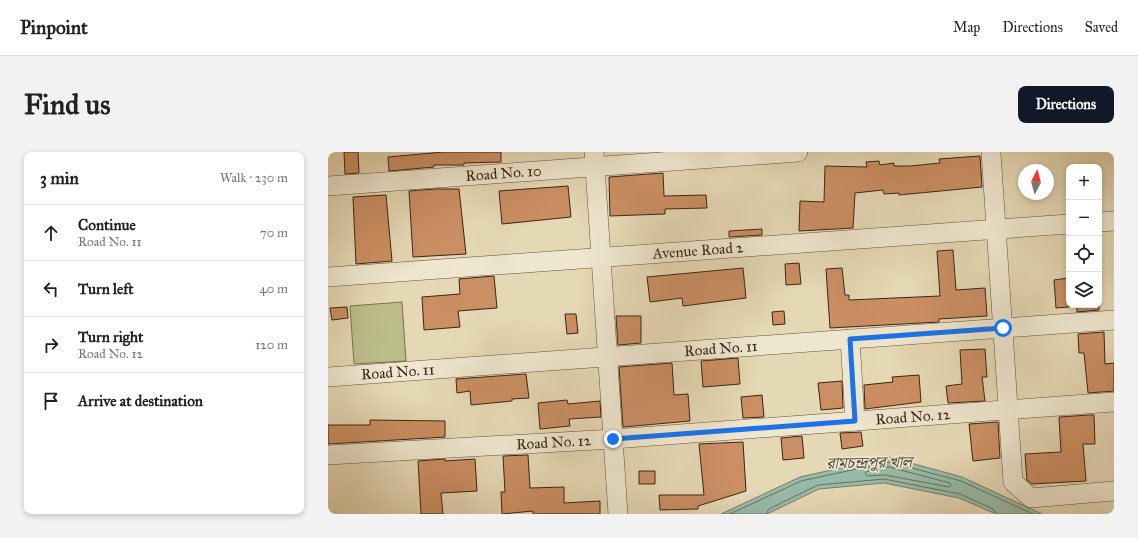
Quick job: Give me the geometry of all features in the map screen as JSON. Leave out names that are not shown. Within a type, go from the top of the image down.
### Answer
[{"type":"street","name":"Road No. 10","points":[[328,186],[595,159],[798,152]]},
{"type":"street","points":[[990,152],[1013,482],[1031,498],[1114,491]]},
{"type":"street","points":[[595,159],[618,514]]},
{"type":"street","points":[[1102,222],[1114,221]]},
{"type":"street","name":"Avenue Road 2","points":[[328,277],[1066,224]]},
{"type":"street","name":"Road No. 11","points":[[328,377],[1114,320]]},
{"type":"street","points":[[850,339],[855,421]]},
{"type":"street","name":"Road No. 12","points":[[328,455],[613,439],[1114,402]]},
{"type":"shaded area","points":[[402,302],[406,361],[354,364],[350,306]]},
{"type":"water","name":"রামচন্দ্রপুর খাল","points":[[889,457],[962,477],[1042,514],[996,514],[959,498],[884,483],[819,489],[767,514],[721,514],[800,477]]},
{"type":"building","points":[[344,152],[358,152],[359,173],[345,174]]},
{"type":"building","points":[[443,152],[501,152],[501,162],[464,163],[464,165],[434,165],[434,167],[389,171],[388,157]]},
{"type":"building","points":[[980,156],[982,187],[899,195],[899,193],[884,194],[883,190],[855,193],[853,228],[799,231],[800,201],[824,202],[825,166],[867,167],[866,162],[879,161],[880,165],[894,163],[894,166],[910,166],[940,163],[939,159]]},
{"type":"building","points":[[663,173],[664,196],[706,195],[707,208],[665,209],[665,214],[610,216],[609,177]]},
{"type":"building","points":[[568,186],[571,217],[502,224],[499,191]]},
{"type":"building","points":[[459,189],[466,254],[413,257],[409,191]]},
{"type":"building","points":[[386,195],[392,261],[356,264],[353,197]]},
{"type":"building","points":[[762,229],[762,235],[729,237],[729,231]]},
{"type":"building","points":[[953,250],[956,290],[985,288],[987,316],[939,319],[939,322],[830,328],[826,269],[842,268],[845,295],[849,295],[849,300],[940,296],[937,251]]},
{"type":"building","points":[[799,263],[801,284],[786,285],[785,264]]},
{"type":"building","points":[[743,268],[746,298],[683,306],[682,298],[650,302],[647,277]]},
{"type":"building","points":[[494,276],[497,308],[458,311],[460,327],[424,330],[422,297],[460,294],[459,279]]},
{"type":"building","points":[[1066,278],[1066,307],[1056,308],[1054,280]]},
{"type":"building","points":[[347,307],[348,318],[332,320],[330,308]]},
{"type":"building","points":[[1077,308],[1099,308],[1099,310],[1077,312]]},
{"type":"building","points":[[784,311],[785,324],[773,325],[772,312]]},
{"type":"building","points":[[565,314],[576,314],[578,333],[567,334]]},
{"type":"building","points":[[616,316],[641,316],[641,343],[618,345]]},
{"type":"building","points":[[1104,332],[1105,364],[1114,363],[1114,391],[1088,393],[1084,353],[1079,353],[1078,334]]},
{"type":"building","points":[[985,349],[987,377],[982,377],[985,401],[948,403],[946,386],[962,384],[960,350]]},
{"type":"building","points":[[738,358],[740,384],[703,387],[701,361]]},
{"type":"building","points":[[672,363],[674,395],[688,394],[690,421],[623,427],[619,367]]},
{"type":"building","points":[[526,374],[529,398],[471,405],[470,391],[457,393],[456,379]]},
{"type":"building","points":[[919,375],[921,402],[865,409],[864,385],[893,382],[892,377]]},
{"type":"building","points":[[842,381],[843,408],[821,410],[818,383]]},
{"type":"building","points":[[762,395],[764,417],[743,418],[741,397]]},
{"type":"building","points":[[567,400],[568,404],[600,401],[601,417],[569,419],[570,426],[540,429],[538,403]]},
{"type":"building","points":[[1094,415],[1095,444],[1083,444],[1086,481],[1032,484],[1027,480],[1025,454],[1061,452],[1059,417]]},
{"type":"building","points":[[370,420],[445,421],[445,437],[328,444],[328,425],[370,425]]},
{"type":"building","points":[[998,422],[1000,458],[973,461],[969,424]]},
{"type":"building","points":[[861,432],[863,446],[842,449],[840,433]]},
{"type":"building","points":[[802,436],[804,458],[783,460],[781,438]]},
{"type":"building","points":[[743,442],[746,491],[698,506],[698,509],[660,510],[659,495],[704,495],[699,444]]},
{"type":"building","points":[[528,455],[530,488],[564,487],[564,503],[600,501],[600,514],[533,514],[533,511],[502,514],[501,492],[505,492],[503,456]]},
{"type":"building","points":[[445,459],[445,461],[475,459],[477,491],[441,493],[443,514],[421,514],[418,461]]},
{"type":"building","points":[[639,471],[655,471],[655,484],[639,484]]},
{"type":"route","points":[[613,439],[855,421],[850,339],[1003,328]]}]
